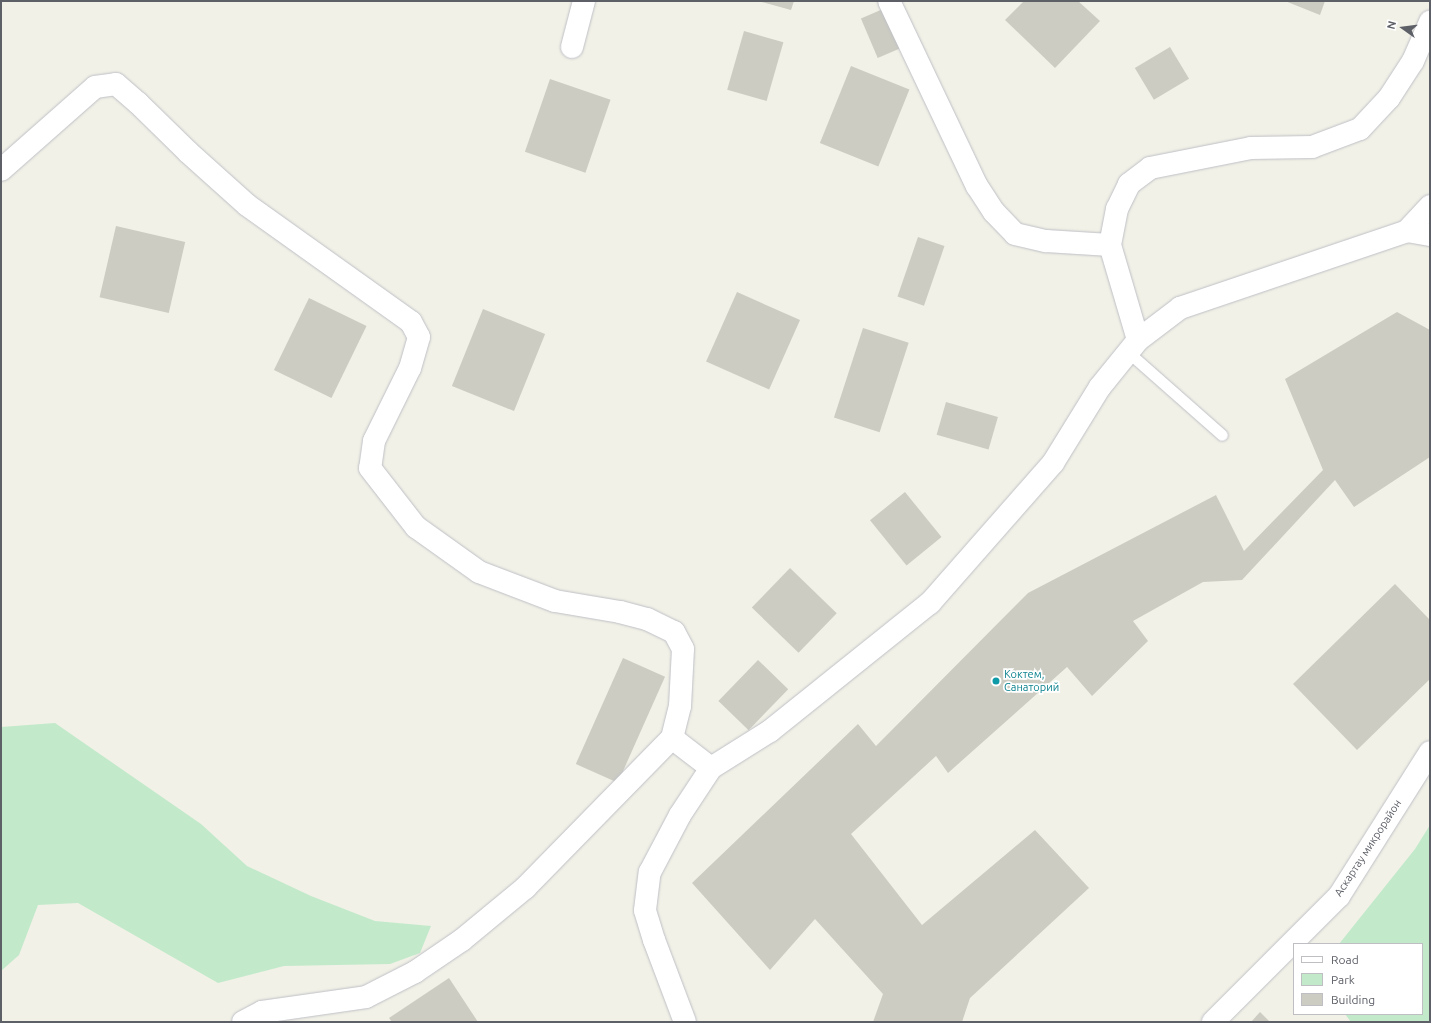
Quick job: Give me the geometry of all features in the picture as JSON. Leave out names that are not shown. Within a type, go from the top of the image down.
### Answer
[{"type":"street","points":[[572,47],[584,1]]},
{"type":"street","points":[[889,1],[977,186],[994,212],[1015,234],[1046,241],[1110,245]]},
{"type":"street","points":[[1133,346],[1110,245],[1117,209],[1129,184],[1150,168],[1251,148],[1312,147],[1360,129],[1389,98],[1413,61],[1430,22]]},
{"type":"street","points":[[1,170],[95,87],[116,84],[247,205],[411,322],[419,336],[410,368],[374,441],[370,468],[416,527],[480,572],[555,601],[620,612],[647,619],[674,632],[683,649],[680,706],[672,738],[525,888],[462,940],[415,972],[366,997],[262,1012],[243,1022]]},
{"type":"street","points":[[1407,231],[1430,206]]},
{"type":"street","points":[[685,1022],[654,940],[646,910],[650,872],[680,815],[711,768],[770,732],[930,603],[1053,463],[1100,387],[1133,346],[1180,308],[1407,231],[1430,235]]},
{"type":"street","points":[[672,738],[711,768]]},
{"type":"street","name":"Аскартау микрорайон","points":[[1213,1022],[1339,896],[1430,752]]},
{"type":"lane","points":[[1133,346],[1222,435]]},
{"type":"green space","points":[[55,723],[201,824],[247,866],[311,896],[375,921],[431,926],[420,953],[390,964],[284,966],[218,983],[78,903],[38,905],[19,955],[1,971],[1,727]]},
{"type":"green space","points":[[1430,825],[1430,1022],[1351,1022],[1346,1015],[1423,1015],[1423,943],[1340,943],[1415,849]]},
{"type":"building","points":[[758,1],[794,1],[791,10]]},
{"type":"building","points":[[1024,1],[1078,1],[1100,21],[1055,68],[1005,20]]},
{"type":"building","points":[[1285,1],[1325,1],[1320,15]]},
{"type":"building","points":[[883,9],[900,49],[878,58],[861,18]]},
{"type":"building","points":[[744,31],[783,42],[767,101],[727,90]]},
{"type":"building","points":[[1170,47],[1189,79],[1154,100],[1135,68]]},
{"type":"building","points":[[851,66],[909,90],[878,167],[820,143]]},
{"type":"building","points":[[550,79],[611,100],[585,173],[525,152]]},
{"type":"building","points":[[116,226],[185,242],[169,313],[100,297]]},
{"type":"building","points":[[918,237],[944,246],[924,306],[897,297]]},
{"type":"building","points":[[737,292],[800,320],[769,389],[706,361]]},
{"type":"building","points":[[309,298],[367,326],[331,398],[274,370]]},
{"type":"building","points":[[483,309],[545,334],[514,411],[452,386]]},
{"type":"building","name":"Коктем, Санаторий","points":[[1397,312],[1430,330],[1430,457],[1354,507],[1335,480],[1242,580],[1203,582],[1133,621],[1148,641],[1092,696],[1067,667],[948,773],[936,756],[851,834],[922,925],[1035,830],[1089,888],[970,998],[962,1022],[873,1022],[883,994],[815,919],[770,970],[692,883],[858,724],[876,746],[1028,593],[1216,495],[1244,551],[1323,470],[1285,379]]},
{"type":"building","points":[[863,328],[909,343],[880,432],[834,417]]},
{"type":"building","points":[[946,402],[998,417],[989,450],[937,435]]},
{"type":"building","points":[[905,492],[942,537],[907,565],[870,520]]},
{"type":"building","points":[[790,568],[837,613],[799,653],[752,608]]},
{"type":"building","points":[[1395,584],[1430,620],[1430,679],[1357,750],[1293,684]]},
{"type":"building","points":[[623,658],[665,677],[618,783],[576,764]]},
{"type":"building","points":[[758,660],[788,689],[749,730],[718,701]]},
{"type":"building","points":[[449,978],[478,1022],[392,1022],[389,1018]]},
{"type":"building","points":[[1260,1012],[1270,1022],[1251,1022]]},
{"type":"place","name":"Коктем, Санаторий","points":[[996,681]]}]
